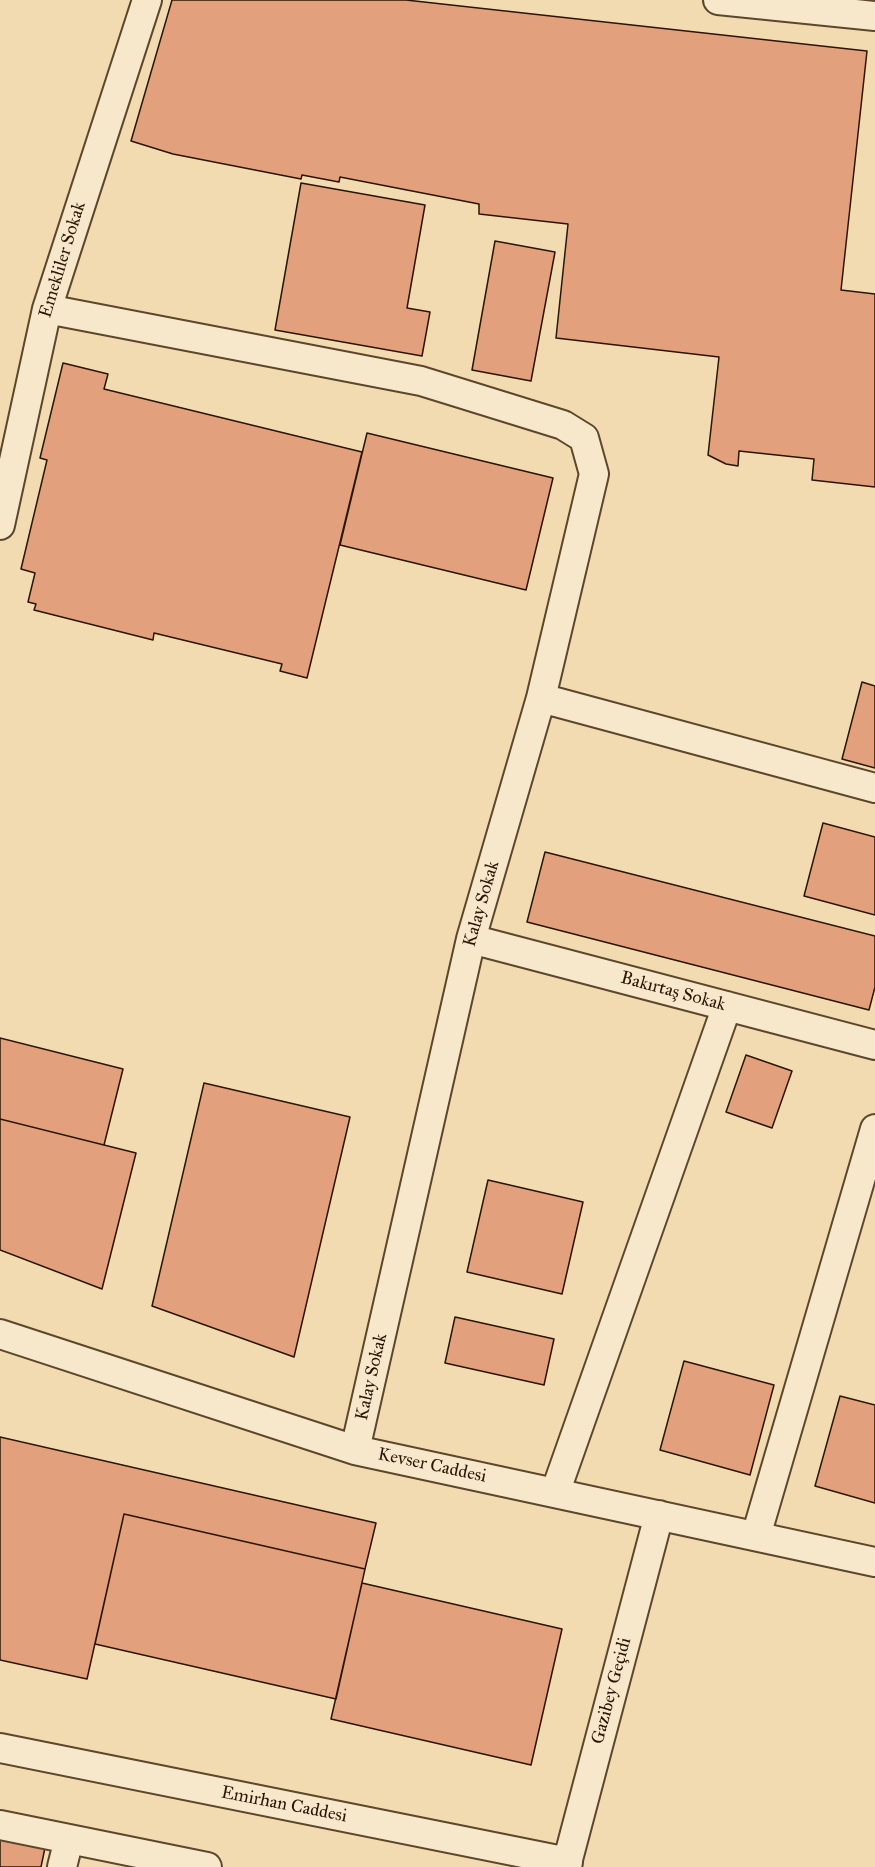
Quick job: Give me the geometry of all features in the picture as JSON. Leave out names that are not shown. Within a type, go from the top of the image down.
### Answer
[{"type":"street","name":"Emekliler Sokak","points":[[0,525],[46,309],[147,0]]},
{"type":"street","points":[[718,0],[875,16]]},
{"type":"street","name":"Kalay Sokak","points":[[46,309],[421,381],[563,425],[584,438],[594,474],[541,698],[471,939],[355,1450]]},
{"type":"street","points":[[541,698],[875,788]]},
{"type":"street","name":"Bakırtaş Sokak","points":[[471,939],[875,1045]]},
{"type":"street","points":[[555,1493],[727,1006]]},
{"type":"street","points":[[756,1536],[875,1130]]},
{"type":"street","name":"Kevser Caddesi","points":[[0,1334],[355,1450],[875,1562]]},
{"type":"street","name":"Gazibey Geçidi","points":[[567,1865],[659,1515]]},
{"type":"street","name":"Emirhan Caddesi","points":[[0,1748],[567,1865]]},
{"type":"street","points":[[0,1825],[207,1867]]},
{"type":"street","points":[[62,1867],[69,1839]]},
{"type":"building","points":[[172,0],[406,0],[867,51],[841,290],[875,294],[875,487],[812,480],[814,459],[739,451],[738,466],[726,464],[708,455],[719,357],[556,338],[568,224],[479,214],[479,204],[340,177],[339,182],[302,175],[301,179],[173,154],[131,141]]},
{"type":"building","points":[[301,183],[425,205],[407,308],[430,312],[422,356],[275,330]]},
{"type":"building","points":[[495,241],[555,252],[531,381],[472,370]]},
{"type":"building","points":[[63,363],[108,374],[104,389],[362,452],[307,678],[280,671],[282,664],[154,633],[153,640],[34,610],[36,604],[28,602],[35,573],[21,569],[47,460],[40,458]]},
{"type":"building","points":[[367,433],[553,478],[526,590],[340,545]]},
{"type":"building","points":[[862,682],[875,686],[875,768],[842,759]]},
{"type":"building","points":[[823,823],[875,837],[875,915],[804,896]]},
{"type":"building","points":[[545,852],[875,936],[875,987],[869,1010],[527,922]]},
{"type":"building","points":[[0,1038],[123,1069],[104,1145],[0,1119]]},
{"type":"building","points":[[746,1055],[792,1071],[772,1128],[726,1112]]},
{"type":"building","points":[[204,1083],[350,1117],[294,1357],[152,1306]]},
{"type":"building","points":[[0,1119],[136,1153],[102,1289],[0,1250]]},
{"type":"building","points":[[488,1180],[583,1202],[562,1294],[467,1272]]},
{"type":"building","points":[[455,1317],[554,1339],[544,1385],[445,1363]]},
{"type":"building","points":[[684,1361],[774,1385],[750,1475],[660,1450]]},
{"type":"building","points":[[840,1396],[875,1405],[875,1503],[815,1486]]},
{"type":"building","points":[[0,1437],[376,1523],[365,1569],[124,1514],[87,1679],[0,1660]]},
{"type":"building","points":[[124,1514],[365,1569],[336,1699],[95,1644]]},
{"type":"building","points":[[362,1583],[562,1629],[531,1765],[331,1719]]},
{"type":"building","points":[[0,1834],[46,1843],[41,1867],[0,1867]]}]
